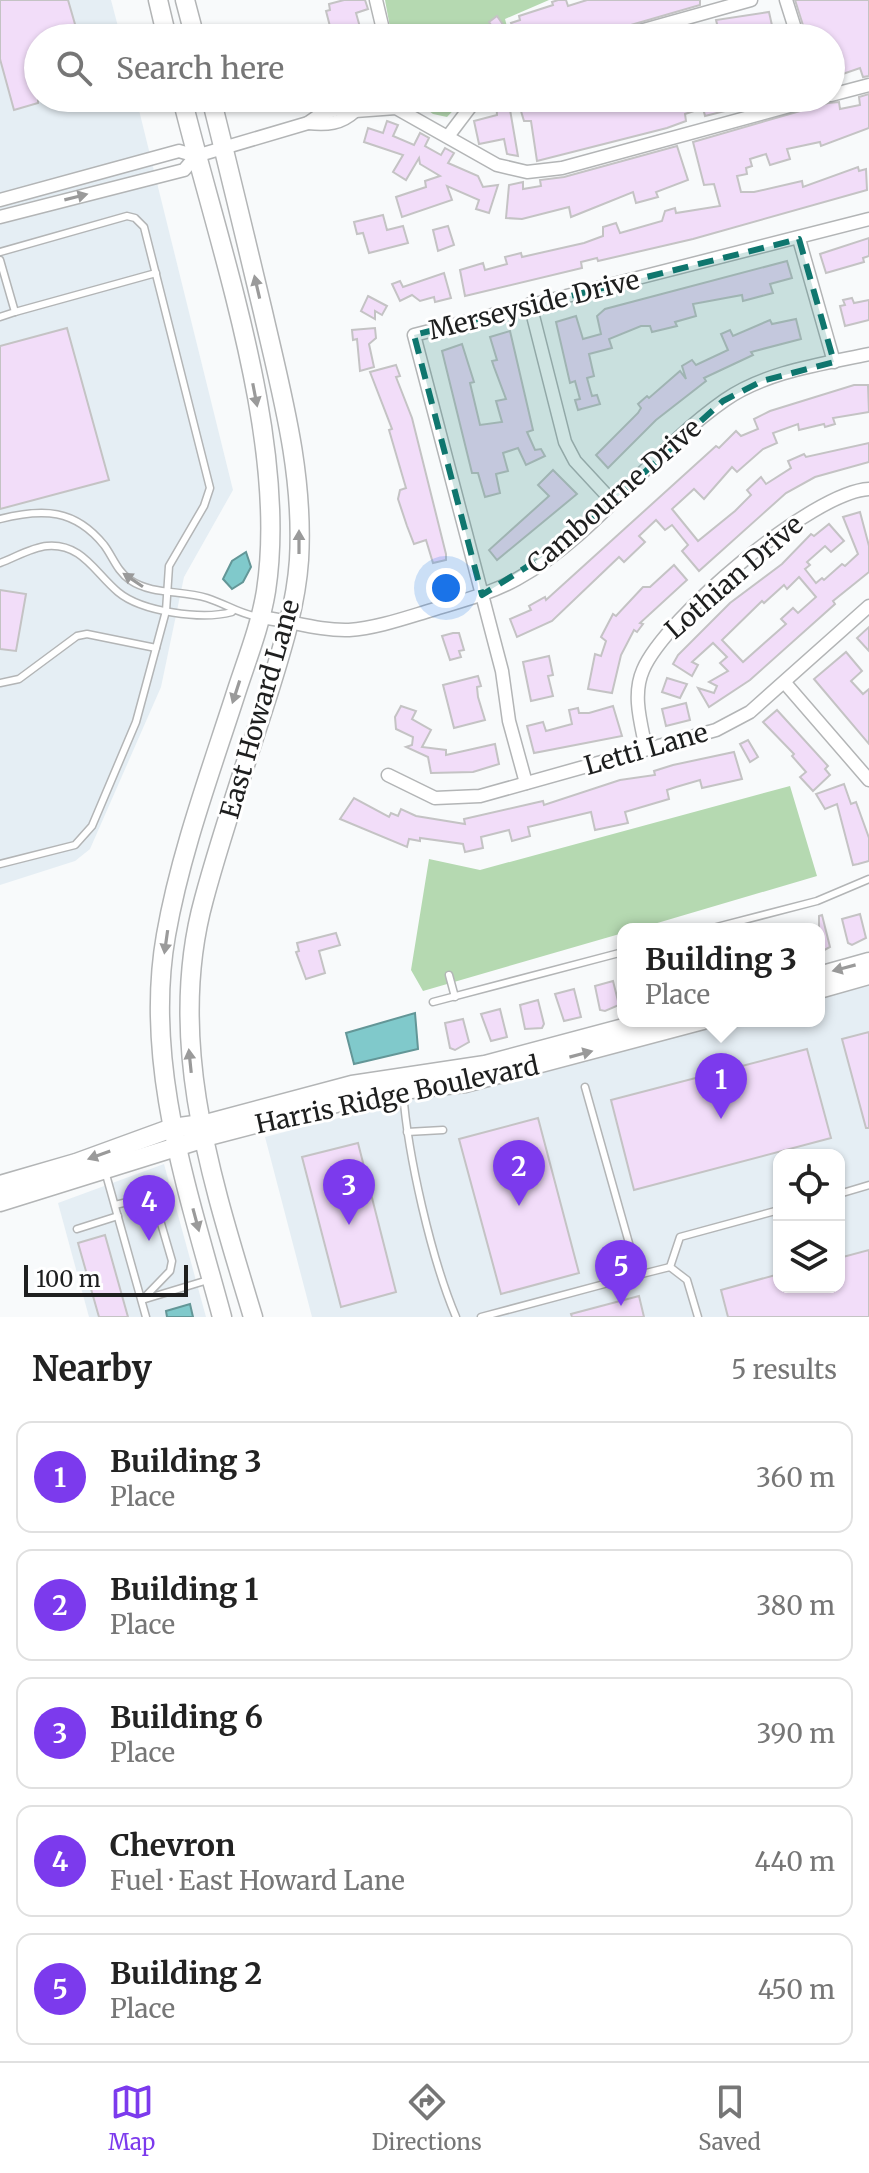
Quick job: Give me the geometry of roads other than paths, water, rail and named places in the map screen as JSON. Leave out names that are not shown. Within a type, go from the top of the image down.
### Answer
[{"type":"main road","points":[[158,0],[164,24]]},
{"type":"main road","points":[[185,0],[191,24]]},
{"type":"main road","name":"East Howard Lane","points":[[185,112],[249,363],[266,455],[270,506],[266,576],[259,617],[174,898],[166,936],[161,1021],[174,1136],[222,1317]]},
{"type":"main road","name":"East Howard Lane","points":[[214,112],[287,407],[297,472],[299,561],[290,620],[203,900],[193,949],[188,999],[189,1056],[204,1131],[253,1317]]},
{"type":"main road","name":"Harris Ridge Boulevard","points":[[0,1185],[174,1136],[204,1131]]},
{"type":"main road","name":"Harris Ridge Boulevard","points":[[0,1202],[105,1171],[174,1136]]},
{"type":"street","points":[[376,0],[382,24]]},
{"type":"street","points":[[665,24],[751,0]]},
{"type":"street","points":[[786,0],[794,24]]},
{"type":"street","points":[[845,91],[869,85]]},
{"type":"street","points":[[0,217],[184,170],[196,156],[223,146],[308,123],[321,114],[352,112]]},
{"type":"street","points":[[412,112],[497,165],[527,172],[562,168],[766,112]]},
{"type":"street","points":[[449,135],[466,112]]},
{"type":"street","points":[[0,200],[179,151],[196,156]]},
{"type":"street","name":"Merseyside Drive","points":[[526,783],[509,721],[502,671],[414,335],[869,219]]},
{"type":"street","points":[[799,239],[834,362]]},
{"type":"street","points":[[530,304],[565,442],[575,461],[612,501]]},
{"type":"street","name":"Cambourne Drive","points":[[259,617],[290,620],[315,628],[349,630],[390,622],[482,595],[540,564],[726,400],[762,381],[869,354]]},
{"type":"street","name":"Lothian Drive","points":[[646,749],[637,699],[639,686],[649,657],[664,636],[735,569],[799,517],[833,498],[869,489]]},
{"type":"street","name":"Letti Lane","points":[[388,775],[435,798],[480,796],[716,730],[750,712],[869,606]]},
{"type":"street","points":[[785,683],[869,780]]},
{"type":"street","points":[[825,973],[869,961]]},
{"type":"street","points":[[825,988],[869,976]]},
{"type":"street","name":"Harris Ridge Boulevard","points":[[204,1131],[352,1084],[463,1069],[642,1027]]},
{"type":"street","name":"Harris Ridge Boulevard","points":[[204,1131],[355,1098],[477,1081],[645,1027]]},
{"type":"lane","points":[[0,252],[127,216],[135,218],[144,227],[210,488],[204,506],[169,566],[166,611],[130,742],[86,836],[75,845],[0,864]]},
{"type":"lane","points":[[0,260],[15,312]]},
{"type":"lane","points":[[0,317],[156,273]]},
{"type":"lane","points":[[0,519],[35,511],[64,513],[88,527],[127,578],[146,588],[208,598],[232,612]]},
{"type":"lane","points":[[0,563],[46,546],[71,548],[88,560],[120,594],[166,611],[199,617],[232,612],[259,617]]},
{"type":"lane","points":[[0,683],[19,679],[77,636],[87,634],[156,648]]},
{"type":"lane","points":[[732,923],[817,901],[869,879]]},
{"type":"lane","points":[[433,1002],[617,954]]},
{"type":"lane","points":[[449,975],[455,997]]},
{"type":"lane","points":[[585,1087],[638,1275]]},
{"type":"lane","points":[[403,1091],[407,1132],[445,1290],[456,1317]]},
{"type":"lane","points":[[407,1132],[443,1130]]},
{"type":"lane","points":[[105,1171],[146,1317]]},
{"type":"lane","points":[[845,1192],[869,1185]]},
{"type":"lane","points":[[115,1205],[153,1196],[172,1261],[170,1271],[142,1300]]},
{"type":"lane","points":[[670,1267],[680,1237],[773,1212]]},
{"type":"lane","points":[[77,1229],[118,1216]]},
{"type":"lane","points":[[481,1317],[670,1267]]},
{"type":"lane","points":[[670,1267],[687,1280],[698,1317]]},
{"type":"lane","points":[[142,1300],[212,1279]]},
{"type":"water","points":[[246,552],[251,567],[243,582],[232,589],[223,579],[232,561]]},
{"type":"water","points":[[415,1013],[418,1049],[354,1064],[346,1033]]},
{"type":"water","points":[[190,1304],[193,1317],[167,1317],[166,1311]]},
{"type":"place","name":"Building 3","points":[[721,1119]]},
{"type":"place","name":"Building 1","points":[[519,1206]]},
{"type":"place","name":"Building 6","points":[[349,1225]]},
{"type":"place","name":"Chevron","points":[[149,1241]]},
{"type":"place","name":"Building 2","points":[[621,1306]]}]
